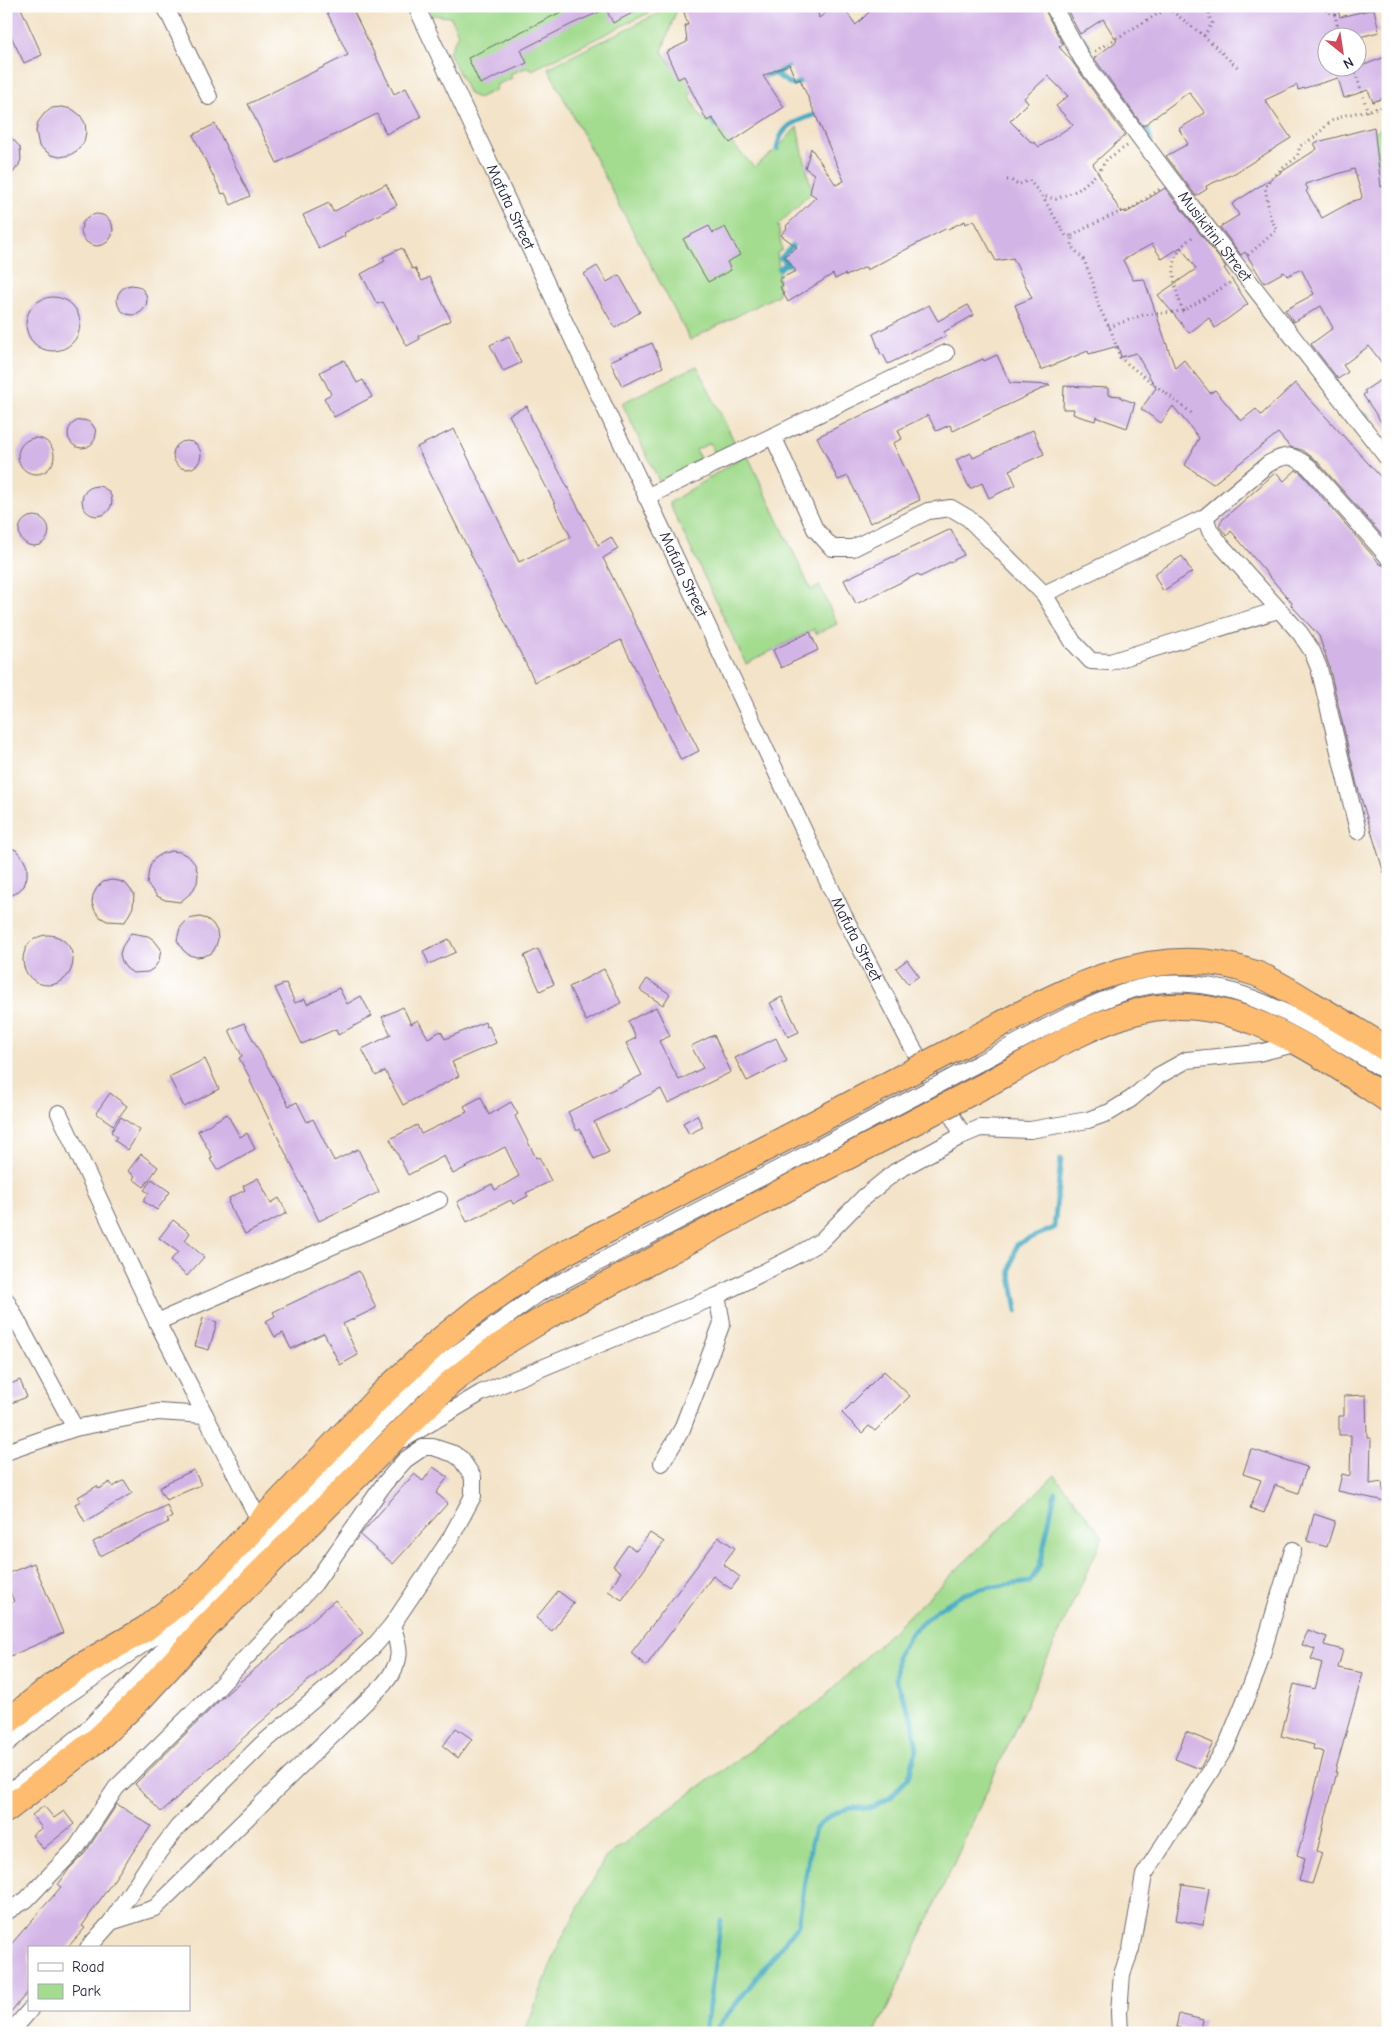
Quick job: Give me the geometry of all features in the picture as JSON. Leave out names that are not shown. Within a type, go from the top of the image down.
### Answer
[{"type":"highway","points":[[6,1810],[98,1739],[132,1706],[207,1626],[449,1384],[491,1351],[797,1158],[978,1063],[1058,994],[1091,979],[1132,967],[1171,962],[1198,961],[1230,966],[1257,974],[1363,1052],[1388,1100]]},
{"type":"highway","points":[[6,1723],[81,1666],[145,1629],[169,1612],[196,1589],[405,1371],[480,1308],[520,1280],[564,1253],[797,1158],[978,1063],[1070,1040],[1111,1020],[1134,1013],[1176,1006],[1211,1009],[1255,1022],[1299,1043],[1363,1052]]},
{"type":"street","points":[[165,6],[210,97]]},
{"type":"street","name":"Mafuta Street","points":[[416,6],[844,916],[910,1043],[963,1135]]},
{"type":"street","name":"Musikitini Street","points":[[1053,6],[1082,59],[1140,138],[1388,460]]},
{"type":"street","points":[[646,497],[946,354]]},
{"type":"street","points":[[773,436],[815,529],[832,548],[853,548],[928,511],[951,508],[968,518],[1044,594],[1073,642],[1091,661],[1110,662],[1278,610]]},
{"type":"street","points":[[1044,594],[1205,517],[1268,464],[1279,457],[1288,455],[1298,458],[1309,467],[1388,557]]},
{"type":"street","points":[[1205,517],[1210,531],[1215,538],[1300,634],[1312,652],[1319,668],[1358,831]]},
{"type":"street","points":[[380,1453],[481,1393],[717,1296],[821,1241],[864,1196],[895,1172],[963,1135],[980,1128],[1030,1130],[1088,1120],[1110,1112],[1131,1099],[1158,1076],[1186,1060],[1258,1053],[1299,1043]]},
{"type":"street","points":[[1363,1052],[1388,1073]]},
{"type":"street","points":[[59,1113],[157,1322],[260,1522]]},
{"type":"street","points":[[6,1795],[85,1732],[414,1388],[490,1327],[538,1294],[797,1158]]},
{"type":"street","points":[[157,1322],[439,1200]]},
{"type":"street","points":[[662,1462],[682,1429],[722,1322],[717,1296]]},
{"type":"street","points":[[6,1300],[75,1428]]},
{"type":"street","points":[[6,1452],[75,1428],[158,1412],[205,1415]]},
{"type":"street","points":[[6,1912],[26,1900],[76,1847],[116,1788],[216,1690],[315,1583],[384,1484],[405,1460],[424,1447],[433,1447],[454,1454],[461,1459],[473,1477],[473,1496],[450,1539],[392,1625],[360,1660],[262,1744],[178,1827],[148,1866],[111,1922],[90,1946]]},
{"type":"street","points":[[1120,2033],[1119,2012],[1122,1974],[1132,1949],[1144,1875],[1226,1746],[1257,1671],[1293,1550]]},
{"type":"street","points":[[6,1744],[63,1698],[190,1612],[238,1572]]},
{"type":"street","points":[[111,1922],[155,1908],[384,1684],[394,1671],[399,1658],[399,1647],[392,1625]]},
{"type":"street","points":[[10,2033],[28,2012]]},
{"type":"path","points":[[1204,36],[1212,23],[1209,16],[1210,8],[1213,6]]},
{"type":"path","points":[[1323,6],[1328,14],[1335,15],[1338,28]]},
{"type":"path","points":[[1082,59],[1167,7],[1204,36],[1238,68]]},
{"type":"path","points":[[1357,78],[1368,112]]},
{"type":"path","points":[[1109,327],[1143,315],[1183,311],[1231,282],[1240,274],[1245,275],[1245,257],[1277,230],[1270,217],[1264,187],[1273,176],[1297,157],[1300,146],[1315,137],[1331,121],[1346,115],[1368,112],[1388,106]]},
{"type":"path","points":[[1042,196],[1056,199],[1078,190],[1098,173],[1108,159],[1140,138]]},
{"type":"path","points":[[1007,180],[1012,180],[1018,185],[1029,180],[1042,196],[1066,236],[1072,236],[1124,210],[1127,212],[1172,181]]},
{"type":"path","points":[[1183,311],[1176,292],[1174,264],[1180,248],[1207,227]]},
{"type":"path","points":[[1072,236],[1072,247],[1084,260],[1101,314],[1109,327],[1120,358],[1194,415]]},
{"type":"green space","points":[[427,6],[663,6],[532,70],[529,67],[510,74],[512,78],[496,85],[497,89],[478,98],[469,94],[449,52],[458,34],[451,17],[431,15]]},
{"type":"green space","points":[[673,6],[678,6],[662,51],[681,78],[705,68],[710,80],[689,95],[701,117],[716,126],[754,167],[777,149],[797,127],[812,192],[778,225],[782,250],[777,253],[779,269],[778,295],[690,340],[548,68]]},
{"type":"green space","points":[[1388,123],[1388,172],[1380,174],[1374,133]]},
{"type":"green space","points":[[697,366],[735,443],[715,453],[710,443],[696,450],[701,461],[659,481],[622,403]]},
{"type":"green space","points":[[747,454],[811,590],[820,586],[837,624],[816,634],[814,629],[746,664],[669,503]]},
{"type":"green space","points":[[1055,1475],[1103,1537],[888,2007],[874,2033],[524,2033],[560,1942],[605,1858],[692,1792],[819,1702]]},
{"type":"building","points":[[6,6],[20,6],[42,55],[24,63],[6,26]]},
{"type":"building","points":[[324,6],[351,6],[394,94],[406,88],[421,117],[386,134],[377,114],[277,163],[248,104],[348,55]]},
{"type":"building","points":[[573,6],[646,6],[613,23],[606,9],[572,24],[521,50],[527,63],[480,84],[468,58]]},
{"type":"building","points":[[682,6],[817,6],[819,18],[834,6],[842,6],[856,25],[875,6],[1043,6],[1063,45],[1059,47],[1071,60],[1125,135],[1093,164],[1121,213],[1124,211],[1126,213],[1165,188],[1226,267],[1224,268],[1248,304],[1215,328],[1209,318],[1189,333],[1158,295],[1196,269],[1181,247],[1162,259],[1152,244],[1123,260],[1133,280],[1144,279],[1175,368],[1184,360],[1210,393],[1215,390],[1241,421],[1256,409],[1261,415],[1295,383],[1388,485],[1388,542],[1316,460],[1302,450],[1290,447],[1278,433],[1213,484],[1185,465],[1199,438],[1173,406],[1161,423],[1141,409],[1156,388],[1136,353],[1121,357],[1118,346],[1089,354],[1088,351],[1041,370],[1015,305],[1032,298],[1013,258],[996,261],[974,220],[966,224],[965,221],[947,228],[867,270],[866,267],[835,279],[833,274],[788,302],[780,287],[783,285],[779,279],[796,271],[784,256],[797,247],[781,235],[787,228],[786,226],[816,197],[810,193],[814,174],[805,168],[811,148],[836,185],[844,181],[800,79],[796,81],[789,64],[763,76],[784,107],[730,143],[712,118],[707,121],[684,76],[678,79],[666,52],[687,42],[685,25],[688,25]],"holes":[[[1048,76],[1068,96],[1056,106],[1073,125],[1039,147],[1034,142],[1033,144],[1010,121],[1028,103],[1024,98]]]},
{"type":"building","points":[[1065,6],[1337,6],[1340,17],[1374,9],[1379,32],[1366,35],[1366,28],[1316,28],[1316,78],[1338,78],[1298,90],[1297,85],[1265,100],[1291,138],[1235,173],[1206,186],[1207,189],[1196,196],[1166,156],[1188,144],[1179,129],[1205,113],[1189,92],[1143,126],[1094,58],[1117,41],[1103,19],[1080,34]]},
{"type":"building","points":[[1388,56],[1388,96],[1373,102],[1368,90],[1344,98],[1338,78],[1366,78],[1366,64]]},
{"type":"building","points":[[52,108],[72,109],[80,115],[85,123],[86,132],[84,142],[78,150],[70,155],[60,157],[51,155],[39,146],[36,131],[38,122],[44,114]]},
{"type":"building","points":[[215,124],[250,196],[231,205],[225,193],[222,194],[193,135]]},
{"type":"building","points":[[1374,127],[1381,187],[1388,185],[1388,371],[1369,346],[1343,365],[1348,372],[1338,379],[1311,344],[1333,328],[1321,306],[1294,322],[1285,310],[1314,294],[1301,269],[1287,276],[1284,272],[1264,283],[1245,252],[1241,255],[1220,227],[1239,215],[1232,204],[1317,149],[1314,143]],"holes":[[[1354,169],[1362,196],[1361,199],[1353,201],[1322,218],[1306,191],[1308,189],[1305,184]]]},
{"type":"building","points":[[6,132],[20,147],[21,159],[19,165],[6,181]]},
{"type":"building","points":[[386,184],[397,205],[344,233],[345,236],[319,249],[303,215],[329,203],[333,212]]},
{"type":"building","points":[[97,214],[103,215],[108,219],[112,224],[112,236],[108,241],[103,245],[97,246],[91,245],[86,241],[82,236],[81,230],[82,224],[86,219],[91,215]]},
{"type":"building","points":[[709,226],[713,233],[725,227],[740,255],[727,262],[731,270],[708,282],[683,239]]},
{"type":"building","points":[[402,248],[412,269],[415,268],[422,281],[430,277],[451,320],[418,336],[420,339],[407,346],[383,302],[377,304],[361,274],[385,261],[383,257]]},
{"type":"building","points":[[597,266],[607,282],[619,275],[640,312],[615,328],[584,274]]},
{"type":"building","points":[[132,285],[138,286],[146,294],[146,306],[138,314],[132,315],[126,314],[118,306],[117,300],[118,294],[126,286]]},
{"type":"building","points":[[48,297],[58,297],[68,301],[76,309],[80,324],[76,339],[68,347],[58,351],[48,351],[38,347],[30,339],[26,329],[26,319],[30,309],[38,301]]},
{"type":"building","points":[[929,305],[938,321],[968,305],[974,315],[944,332],[946,336],[888,364],[883,354],[881,355],[873,334]]},
{"type":"building","points":[[509,336],[521,363],[503,371],[490,345]]},
{"type":"building","points":[[652,343],[663,367],[622,386],[610,361]]},
{"type":"building","points":[[997,355],[1010,383],[1050,385],[953,431],[950,425],[936,431],[928,415],[898,430],[902,439],[893,443],[920,500],[870,523],[848,476],[838,480],[817,437],[901,396],[983,359],[984,361]]},
{"type":"building","points":[[344,360],[357,383],[363,380],[372,397],[334,417],[324,398],[331,394],[320,372]]},
{"type":"building","points":[[1388,375],[1388,432],[1363,395],[1366,393],[1364,391]]},
{"type":"building","points":[[1064,386],[1108,388],[1108,395],[1121,396],[1121,398],[1135,403],[1127,428],[1096,417],[1095,421],[1078,416],[1073,414],[1074,409],[1063,409]]},
{"type":"building","points":[[527,406],[532,420],[598,545],[611,537],[618,549],[603,558],[699,751],[681,760],[621,640],[535,682],[417,447],[454,429],[519,562],[571,537],[509,415]]},
{"type":"building","points":[[82,420],[92,424],[96,434],[92,444],[82,448],[72,444],[68,434],[72,424]]},
{"type":"building","points":[[1033,430],[1044,454],[1009,470],[1016,485],[989,498],[982,483],[970,489],[956,460],[971,453],[973,458]]},
{"type":"building","points":[[36,438],[43,439],[49,443],[53,449],[53,463],[49,469],[43,473],[36,474],[29,473],[23,469],[19,463],[18,456],[19,449],[23,443],[29,439]]},
{"type":"building","points":[[187,441],[197,445],[201,455],[197,465],[187,469],[177,465],[173,455],[177,445]]},
{"type":"building","points":[[1296,470],[1302,474],[1380,564],[1388,567],[1388,872],[1384,873],[1357,785],[1329,666],[1319,636],[1291,605],[1292,603],[1231,531],[1227,536],[1219,526],[1222,520],[1276,472],[1284,481]]},
{"type":"building","points":[[97,486],[108,490],[112,501],[108,512],[97,516],[86,512],[82,501],[86,490]]},
{"type":"building","points":[[34,516],[40,517],[48,525],[48,537],[40,545],[34,546],[28,545],[20,537],[19,531],[20,525],[28,517]]},
{"type":"building","points":[[951,529],[964,555],[920,577],[918,574],[856,604],[844,580]]},
{"type":"building","points":[[1182,556],[1192,572],[1163,591],[1154,574]]},
{"type":"building","points":[[810,632],[818,650],[781,668],[773,650]]},
{"type":"building","points":[[6,846],[16,850],[23,858],[27,867],[27,877],[24,886],[6,898]]},
{"type":"building","points":[[171,851],[180,852],[189,857],[195,864],[198,874],[197,883],[192,892],[180,902],[165,900],[157,896],[147,884],[149,869],[153,860],[161,854]]},
{"type":"building","points":[[111,880],[126,884],[134,894],[133,907],[125,922],[107,921],[100,917],[92,903],[93,895],[97,888],[103,882]]},
{"type":"building","points":[[200,917],[207,919],[213,924],[217,931],[218,939],[212,953],[197,957],[189,955],[183,950],[177,940],[180,928],[188,919]]},
{"type":"building","points":[[131,933],[148,936],[161,949],[159,961],[148,972],[133,973],[122,962],[120,954],[122,947]]},
{"type":"building","points":[[43,935],[53,935],[66,942],[73,955],[73,965],[66,978],[53,985],[43,985],[34,981],[27,974],[23,965],[23,955],[27,946],[34,939]]},
{"type":"building","points":[[449,939],[456,952],[429,964],[423,951]]},
{"type":"building","points":[[538,949],[554,984],[540,991],[524,956]]},
{"type":"building","points":[[907,960],[919,976],[908,984],[896,968]]},
{"type":"building","points":[[604,969],[621,1003],[586,1021],[569,987]]},
{"type":"building","points":[[647,979],[670,994],[663,1005],[640,990]]},
{"type":"building","points":[[286,983],[295,1003],[305,999],[307,1004],[339,988],[347,1004],[361,996],[372,1016],[338,1035],[336,1029],[302,1044],[275,988]]},
{"type":"building","points":[[782,997],[799,1032],[788,1037],[770,1003]]},
{"type":"building","points":[[403,1007],[411,1024],[418,1020],[428,1038],[441,1031],[445,1039],[485,1022],[486,1027],[489,1026],[496,1043],[452,1062],[459,1076],[403,1105],[385,1071],[376,1076],[362,1049],[391,1035],[382,1017]]},
{"type":"building","points":[[656,1007],[670,1036],[659,1041],[679,1080],[703,1068],[691,1046],[714,1035],[731,1072],[668,1103],[661,1089],[594,1122],[609,1152],[594,1159],[580,1129],[577,1131],[568,1112],[642,1075],[626,1043],[636,1038],[628,1021]]},
{"type":"building","points":[[244,1023],[289,1106],[297,1102],[307,1122],[313,1119],[334,1161],[358,1149],[379,1192],[319,1221],[239,1058],[242,1056],[229,1030]]},
{"type":"building","points":[[776,1038],[787,1061],[747,1081],[735,1058]]},
{"type":"building","points":[[205,1059],[219,1089],[184,1107],[169,1077]]},
{"type":"building","points":[[110,1093],[127,1106],[113,1125],[96,1113]]},
{"type":"building","points":[[481,1097],[489,1115],[511,1102],[518,1114],[515,1116],[536,1158],[539,1157],[551,1181],[526,1193],[528,1196],[513,1204],[511,1200],[467,1222],[457,1202],[492,1184],[495,1190],[519,1176],[505,1147],[453,1174],[444,1156],[408,1175],[390,1139],[417,1125],[421,1134],[467,1112],[464,1106]]},
{"type":"building","points":[[227,1114],[240,1137],[247,1133],[255,1149],[217,1170],[210,1159],[213,1158],[198,1131]]},
{"type":"building","points":[[697,1115],[703,1127],[689,1134],[683,1123]]},
{"type":"building","points":[[121,1117],[140,1130],[128,1150],[114,1140],[117,1137],[111,1132]]},
{"type":"building","points":[[141,1154],[158,1167],[144,1187],[133,1179],[135,1176],[128,1171]]},
{"type":"building","points":[[258,1178],[271,1203],[279,1198],[287,1213],[245,1234],[228,1202],[230,1201],[229,1198],[245,1190],[243,1186]]},
{"type":"building","points":[[152,1179],[170,1192],[157,1210],[143,1201],[149,1193],[144,1190]]},
{"type":"building","points":[[173,1220],[190,1233],[185,1240],[204,1257],[187,1276],[170,1261],[178,1252],[159,1238]]},
{"type":"building","points":[[359,1271],[376,1308],[343,1324],[358,1355],[340,1365],[324,1333],[291,1349],[283,1333],[275,1337],[266,1321],[275,1316],[273,1312]]},
{"type":"building","points":[[203,1318],[217,1322],[209,1350],[195,1346]]},
{"type":"building","points":[[884,1371],[910,1396],[875,1431],[869,1426],[862,1433],[842,1413]]},
{"type":"building","points":[[20,1380],[27,1397],[6,1405],[6,1386]]},
{"type":"building","points":[[1366,1395],[1367,1438],[1371,1438],[1370,1484],[1382,1482],[1385,1501],[1338,1491],[1342,1474],[1350,1476],[1351,1435],[1339,1435],[1339,1416],[1344,1416],[1344,1396]]},
{"type":"building","points":[[1251,1449],[1307,1467],[1298,1493],[1275,1485],[1264,1513],[1250,1508],[1261,1480],[1243,1474]]},
{"type":"building","points":[[433,1467],[448,1477],[436,1493],[448,1503],[393,1564],[360,1535],[414,1474],[423,1481]]},
{"type":"building","points":[[194,1470],[201,1485],[166,1500],[159,1488]]},
{"type":"building","points":[[124,1480],[132,1493],[85,1522],[75,1504],[81,1501],[78,1497],[97,1486],[99,1489],[110,1482],[113,1487]]},
{"type":"building","points":[[167,1505],[172,1517],[167,1520],[169,1522],[100,1556],[93,1542]]},
{"type":"building","points":[[1314,1514],[1335,1521],[1327,1547],[1307,1541]]},
{"type":"building","points":[[650,1533],[664,1542],[622,1600],[608,1591],[621,1572],[613,1566],[628,1545],[636,1551]]},
{"type":"building","points":[[719,1537],[735,1548],[723,1564],[740,1577],[731,1589],[713,1576],[646,1666],[631,1653]]},
{"type":"building","points":[[34,1563],[63,1633],[6,1658],[6,1605],[14,1602],[6,1581],[6,1574]]},
{"type":"building","points":[[558,1591],[574,1603],[552,1631],[536,1618]]},
{"type":"building","points":[[335,1600],[363,1633],[161,1812],[135,1784],[226,1694]]},
{"type":"building","points":[[1308,1630],[1327,1637],[1324,1645],[1343,1650],[1338,1668],[1363,1673],[1335,1772],[1337,1772],[1317,1851],[1322,1853],[1312,1884],[1299,1881],[1305,1858],[1297,1855],[1324,1752],[1313,1749],[1314,1745],[1281,1736],[1294,1684],[1315,1689],[1322,1663],[1311,1659],[1315,1649],[1302,1645]]},
{"type":"building","points":[[456,1728],[472,1739],[458,1758],[443,1746]]},
{"type":"building","points":[[1186,1732],[1213,1743],[1200,1769],[1175,1759]]},
{"type":"building","points":[[117,1804],[151,1826],[82,1926],[85,1928],[69,1946],[28,1946],[28,1992],[6,2017],[6,1950],[61,1887],[58,1885],[69,1869],[85,1853]]},
{"type":"building","points":[[44,1806],[54,1818],[64,1811],[74,1824],[43,1849],[32,1835],[42,1828],[32,1815]]},
{"type":"building","points":[[1182,1884],[1209,1888],[1203,1925],[1176,1920]]},
{"type":"building","points":[[1179,2014],[1203,2020],[1200,2033],[1176,2027]]},
{"type":"waterway","points":[[1076,33],[1088,44],[1087,57]]},
{"type":"waterway","points":[[775,74],[789,66],[790,57]]},
{"type":"waterway","points":[[760,81],[765,75],[775,74],[792,85],[807,79]]},
{"type":"waterway","points":[[777,149],[779,140],[787,128],[798,121],[820,113]]},
{"type":"waterway","points":[[715,114],[711,118],[716,126]]},
{"type":"waterway","points":[[1137,128],[1148,130],[1151,142]]},
{"type":"waterway","points":[[779,269],[784,265],[791,264],[781,258],[798,240]]},
{"type":"waterway","points":[[1359,412],[1367,417],[1373,428]]},
{"type":"waterway","points":[[1017,1311],[1010,1270],[1017,1244],[1054,1228],[1061,1159]]},
{"type":"waterway","points":[[713,2033],[798,1925],[815,1829],[829,1816],[848,1808],[871,1808],[890,1798],[908,1778],[917,1750],[913,1721],[896,1680],[897,1656],[912,1632],[938,1609],[964,1594],[985,1588],[1030,1582],[1040,1565],[1055,1492]]},
{"type":"waterway","points":[[705,2033],[721,1921]]}]
